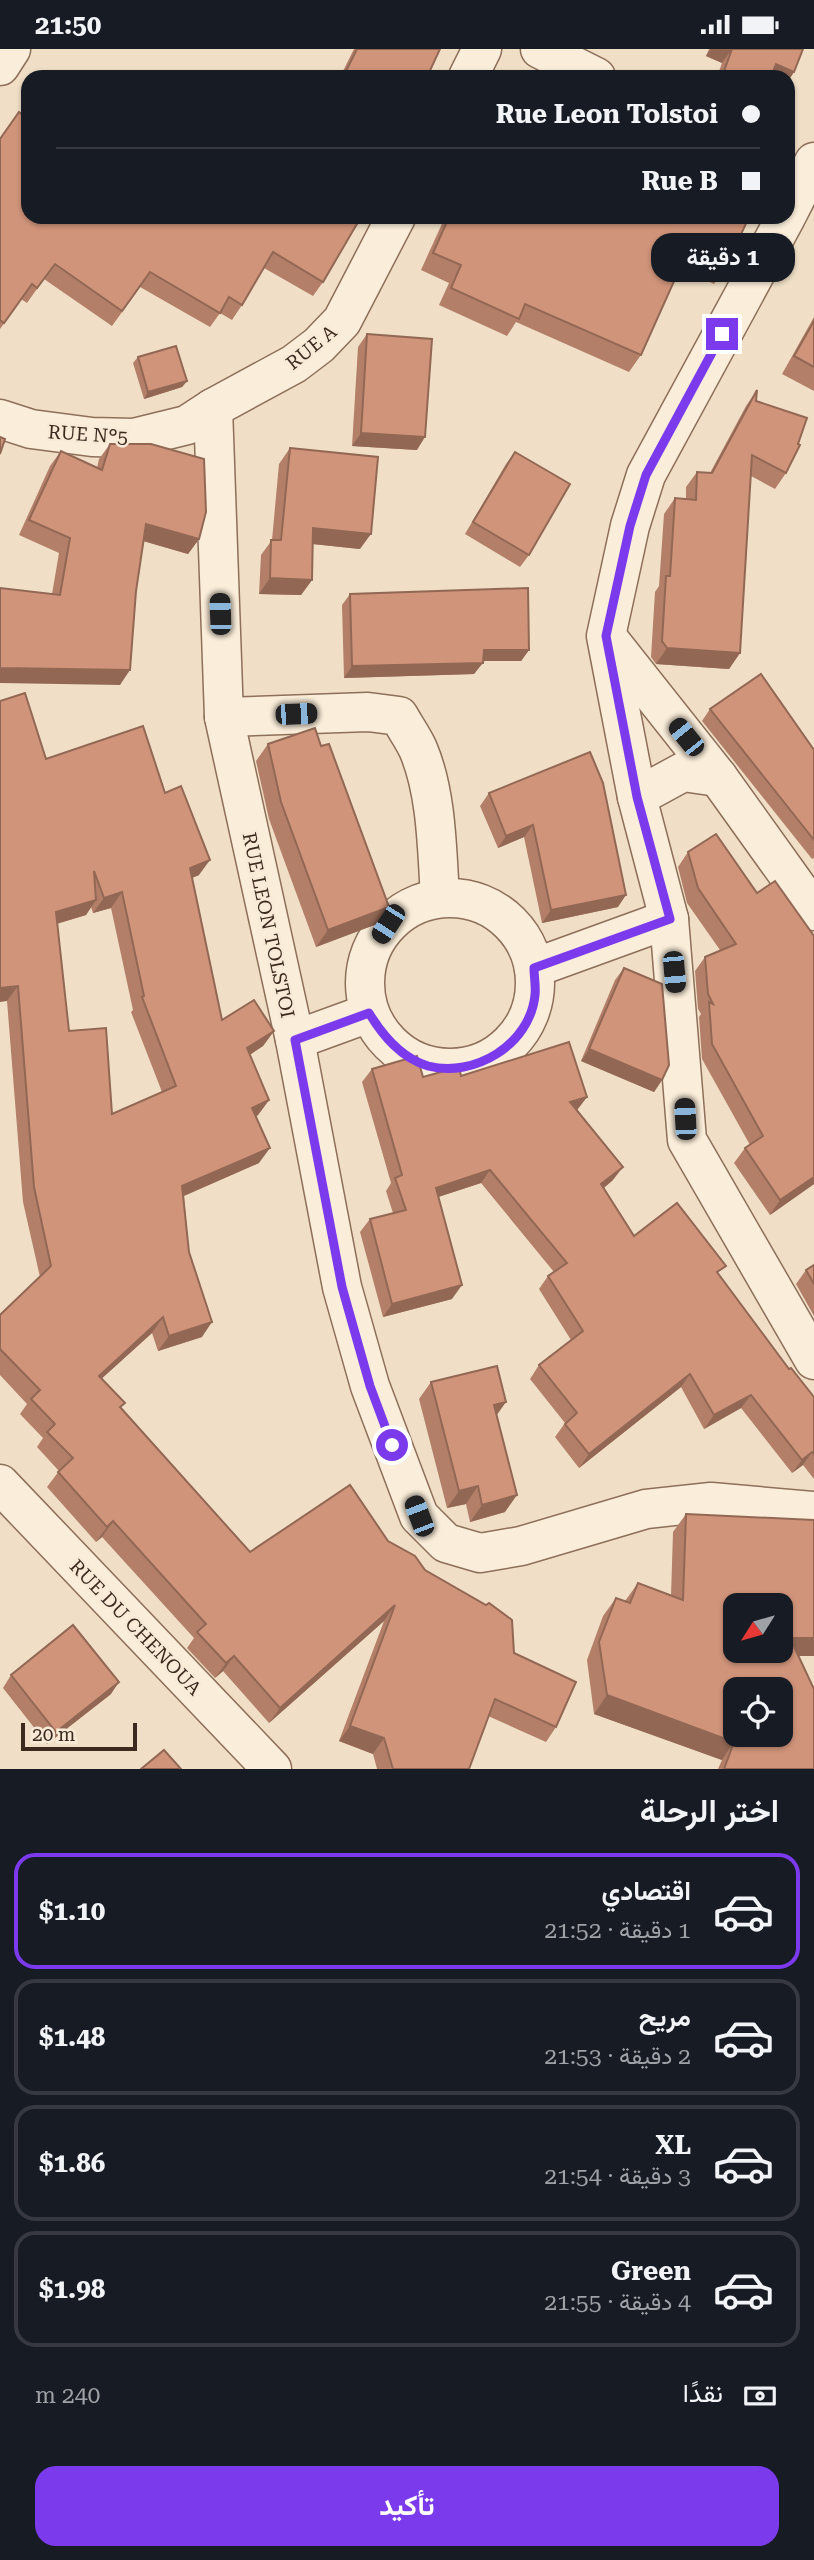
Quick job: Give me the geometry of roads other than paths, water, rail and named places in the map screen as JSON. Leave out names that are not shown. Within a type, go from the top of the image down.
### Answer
[{"type":"street","points":[[0,66],[11,49]]},
{"type":"street","points":[[472,70],[482,49]]},
{"type":"street","points":[[540,49],[582,70]]},
{"type":"street","name":"RUE A","points":[[213,408],[294,364],[319,345],[342,321],[392,224]]},
{"type":"street","points":[[778,224],[646,475],[630,526],[606,636],[637,797],[670,919],[687,1140],[814,1360]]},
{"type":"street","name":"RUE N°5","points":[[0,419],[31,429],[92,437],[134,438],[187,425],[213,408]]},
{"type":"street","name":"RUE LEON TOLSTOI","points":[[213,408],[224,717],[295,1040],[342,1287],[370,1386],[419,1516],[446,1543],[480,1553],[521,1546],[646,1509],[711,1502],[814,1511]]},
{"type":"street","points":[[606,636],[718,777],[814,911]]},
{"type":"street","points":[[224,717],[368,712],[399,716],[418,750],[428,785],[436,823],[440,898]]},
{"type":"street","points":[[637,797],[682,772],[718,777]]},
{"type":"street","points":[[440,898],[465,899],[489,908],[511,923],[525,944],[534,968],[535,997],[526,1024],[508,1047],[483,1062],[455,1069],[427,1065],[401,1052],[380,1032],[369,1013],[365,977],[372,948],[388,924],[412,907],[440,898]]},
{"type":"street","points":[[534,968],[670,919]]},
{"type":"street","points":[[295,1040],[369,1013]]},
{"type":"street","name":"RUE DU CHENOUA","points":[[0,1485],[272,1769]]}]
